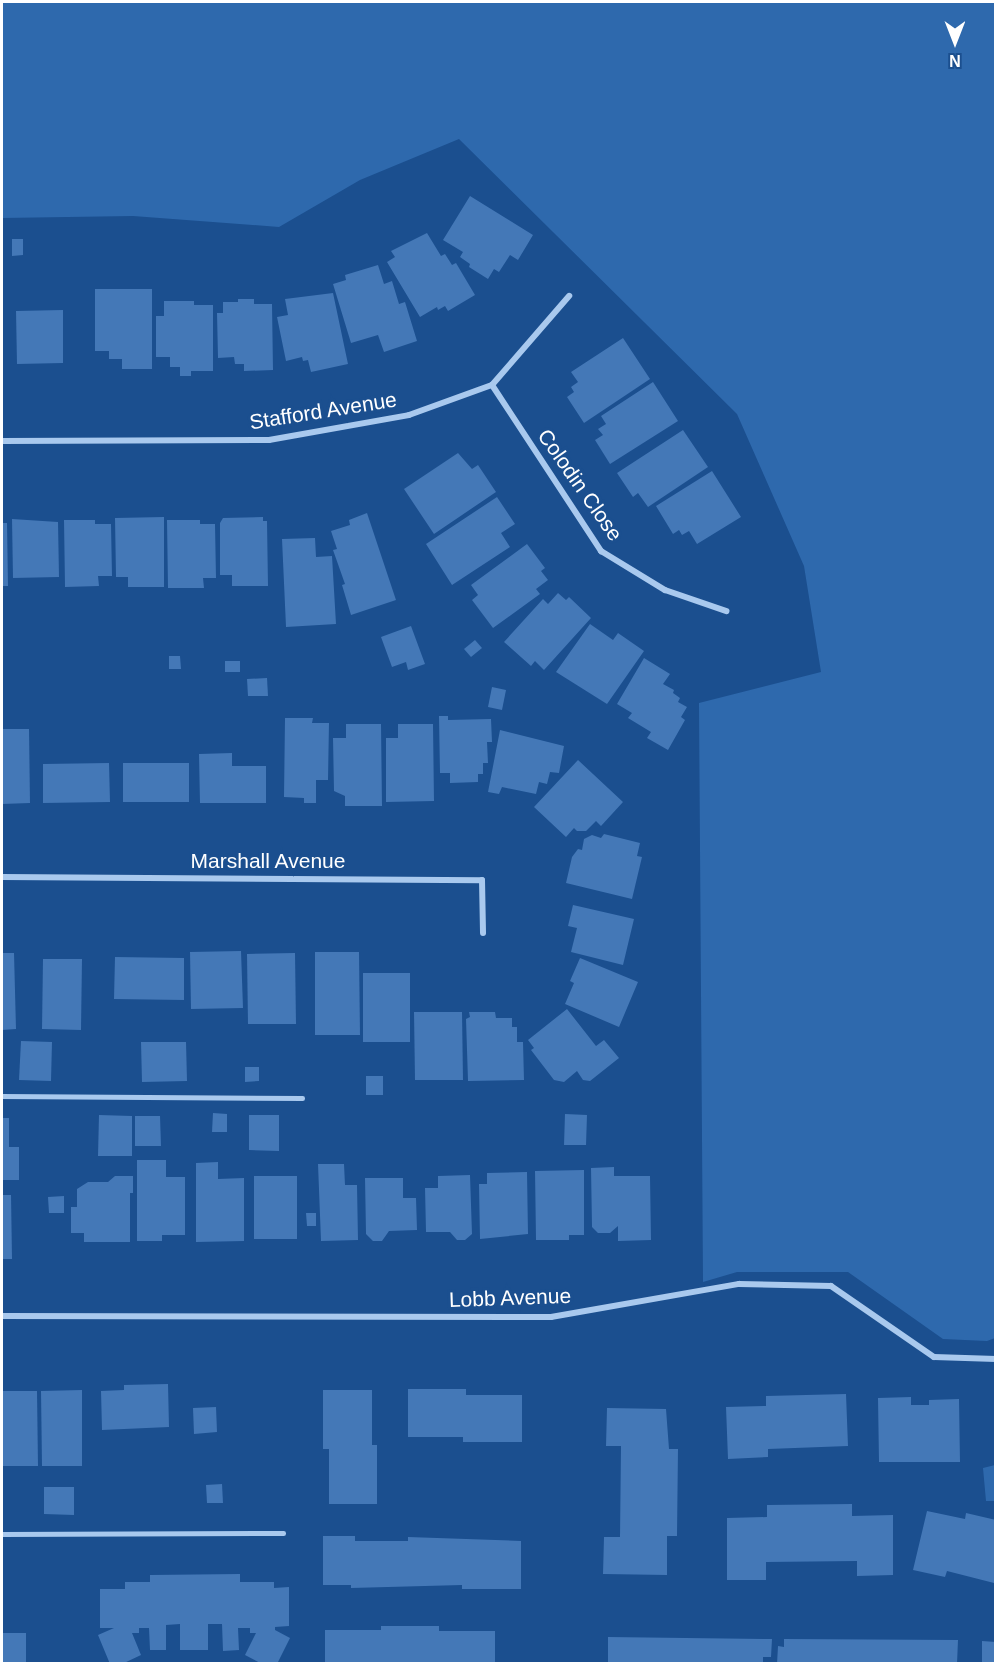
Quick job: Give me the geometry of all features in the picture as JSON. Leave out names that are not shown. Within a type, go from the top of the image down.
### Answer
[{"type":"street","name":"Stafford Avenue","points":[[2,441],[269,440],[409,415],[492,385],[569,296]]},
{"type":"street","name":"Colodin Close","points":[[492,385],[601,551],[665,590],[726,611]]},
{"type":"street","name":"Marshall Avenue","points":[[2,877],[482,880],[483,933]]},
{"type":"street","name":"Lobb Avenue","points":[[2,1316],[551,1317],[739,1284],[831,1286],[934,1357],[996,1359]]},
{"type":"lane","points":[[2,1096],[302,1098]]},
{"type":"lane","points":[[2,1534],[283,1533]]},
{"type":"shaded area","points":[[2,2],[995,2],[995,1338],[987,1341],[943,1339],[848,1272],[737,1272],[703,1282],[699,703],[821,672],[804,566],[737,414],[459,139],[360,180],[279,227],[133,216],[2,218]]},
{"type":"shaded area","points":[[995,1465],[995,1501],[986,1501],[983,1468]]},
{"type":"building","points":[[470,196],[533,235],[518,260],[510,255],[499,272],[494,269],[488,279],[469,267],[470,264],[460,257],[463,252],[443,240]]},
{"type":"building","points":[[427,233],[441,256],[445,254],[452,265],[456,263],[475,295],[448,311],[445,306],[438,310],[437,307],[420,317],[387,262],[395,257],[391,251]]},
{"type":"building","points":[[12,239],[23,239],[23,255],[12,256]]},
{"type":"building","points":[[378,265],[384,284],[392,281],[399,304],[405,302],[417,341],[384,352],[378,335],[351,343],[333,284],[346,280],[345,275]]},
{"type":"building","points":[[95,289],[152,289],[152,369],[122,369],[122,359],[109,359],[109,351],[95,351]]},
{"type":"building","points":[[333,293],[348,364],[311,372],[308,360],[303,361],[302,357],[286,361],[277,317],[288,315],[285,299]]},
{"type":"building","points":[[238,299],[254,299],[254,304],[272,304],[273,370],[244,371],[244,364],[235,364],[234,357],[218,358],[217,313],[223,313],[223,302],[238,302]]},
{"type":"building","points":[[164,301],[194,301],[194,305],[213,305],[213,371],[191,371],[191,376],[180,376],[180,367],[170,367],[170,357],[156,357],[156,316],[164,316]]},
{"type":"building","points":[[63,310],[63,363],[17,364],[16,311]]},
{"type":"building","points":[[623,338],[650,379],[584,423],[567,397],[574,392],[571,387],[578,382],[571,372]]},
{"type":"building","points":[[653,382],[678,421],[610,464],[595,440],[603,435],[598,429],[606,424],[601,416]]},
{"type":"building","points":[[683,430],[708,467],[648,507],[638,493],[633,497],[617,473]]},
{"type":"building","points":[[458,453],[472,469],[478,465],[496,492],[434,534],[404,489]]},
{"type":"building","points":[[712,471],[741,517],[697,544],[689,531],[682,535],[679,530],[673,534],[656,506]]},
{"type":"building","points":[[497,497],[515,524],[501,533],[510,547],[452,585],[426,544]]},
{"type":"building","points":[[367,513],[396,600],[351,615],[342,585],[345,584],[333,550],[337,549],[331,531],[350,525],[349,520]]},
{"type":"building","points":[[164,517],[164,587],[128,587],[128,577],[116,577],[115,518]]},
{"type":"building","points":[[263,517],[263,521],[267,521],[268,586],[232,586],[232,575],[220,575],[220,523],[223,518]]},
{"type":"building","points":[[12,519],[58,522],[59,577],[13,578]]},
{"type":"building","points":[[64,520],[95,520],[95,524],[111,524],[112,576],[98,576],[99,586],[65,587]]},
{"type":"building","points":[[167,520],[200,520],[200,524],[215,524],[216,578],[203,578],[204,588],[168,588]]},
{"type":"building","points":[[2,523],[7,523],[8,586],[2,586]]},
{"type":"building","points":[[315,538],[316,557],[332,556],[336,624],[286,627],[282,539]]},
{"type":"building","points":[[527,544],[545,568],[541,571],[548,580],[536,589],[540,594],[493,628],[472,600],[478,595],[471,585]]},
{"type":"building","points":[[558,593],[566,600],[569,597],[591,618],[544,670],[535,661],[531,666],[504,642],[543,599],[548,604]]},
{"type":"building","points":[[590,624],[613,640],[618,633],[644,651],[607,704],[556,672]]},
{"type":"building","points":[[411,626],[425,664],[408,670],[406,662],[392,667],[381,637]]},
{"type":"building","points":[[475,640],[482,648],[471,657],[464,649]]},
{"type":"building","points":[[169,656],[180,656],[181,669],[169,669]]},
{"type":"building","points":[[644,658],[670,674],[663,684],[674,690],[673,693],[680,698],[678,702],[687,707],[681,717],[685,720],[668,750],[647,738],[651,732],[628,718],[632,713],[617,704]]},
{"type":"building","points":[[225,661],[240,661],[240,672],[225,672]]},
{"type":"building","points":[[267,678],[268,696],[248,696],[247,679]]},
{"type":"building","points":[[492,687],[506,690],[502,710],[488,707]]},
{"type":"building","points":[[439,716],[448,716],[448,720],[491,719],[492,742],[487,742],[488,763],[483,763],[483,774],[478,774],[478,782],[450,783],[450,773],[440,773]]},
{"type":"building","points":[[285,718],[313,718],[312,723],[329,723],[328,780],[316,780],[316,803],[304,803],[304,798],[284,797]]},
{"type":"building","points":[[346,724],[381,724],[382,806],[345,806],[345,796],[334,791],[333,738],[346,738]]},
{"type":"building","points":[[398,724],[433,724],[434,801],[386,802],[386,738],[398,738]]},
{"type":"building","points":[[2,729],[29,729],[30,803],[2,804]]},
{"type":"building","points":[[500,730],[564,746],[559,773],[550,772],[547,784],[539,782],[536,794],[502,787],[499,794],[488,792]]},
{"type":"building","points":[[232,753],[232,766],[266,766],[266,803],[200,803],[199,754]]},
{"type":"building","points":[[578,760],[623,802],[601,826],[596,821],[586,831],[577,831],[574,828],[566,837],[534,807]]},
{"type":"building","points":[[109,763],[110,802],[43,803],[43,764]]},
{"type":"building","points":[[123,763],[189,763],[189,802],[123,802]]},
{"type":"building","points":[[604,834],[640,843],[637,856],[642,857],[632,899],[566,883],[572,857],[578,849],[582,850],[584,839],[592,835],[601,838]]},
{"type":"building","points":[[573,905],[634,919],[623,965],[571,952],[577,928],[568,926]]},
{"type":"building","points":[[241,951],[243,1008],[191,1009],[190,952]]},
{"type":"building","points":[[315,952],[359,952],[360,1035],[315,1035]]},
{"type":"building","points":[[2,953],[14,953],[16,1029],[2,1030]]},
{"type":"building","points":[[295,953],[296,1024],[248,1024],[247,954]]},
{"type":"building","points":[[115,957],[184,958],[184,1000],[114,999]]},
{"type":"building","points":[[580,958],[638,982],[619,1027],[565,1004],[574,983],[570,981]]},
{"type":"building","points":[[43,959],[82,959],[81,1030],[42,1029]]},
{"type":"building","points":[[363,973],[410,973],[410,1042],[363,1042]]},
{"type":"building","points":[[567,1009],[596,1046],[604,1040],[619,1058],[590,1081],[583,1080],[577,1071],[564,1082],[554,1080],[531,1050],[534,1048],[528,1040]]},
{"type":"building","points":[[414,1012],[462,1012],[463,1080],[415,1080]]},
{"type":"building","points":[[469,1012],[495,1012],[496,1018],[512,1018],[512,1027],[517,1027],[517,1042],[523,1042],[524,1080],[468,1081],[466,1019],[470,1017]]},
{"type":"building","points":[[21,1041],[52,1042],[51,1081],[19,1080]]},
{"type":"building","points":[[141,1042],[186,1042],[187,1081],[142,1082]]},
{"type":"building","points":[[245,1067],[259,1067],[259,1081],[245,1082]]},
{"type":"building","points":[[366,1076],[383,1076],[383,1095],[366,1095]]},
{"type":"building","points":[[213,1113],[227,1114],[227,1132],[212,1132]]},
{"type":"building","points":[[565,1114],[587,1115],[586,1145],[564,1145]]},
{"type":"building","points":[[99,1115],[132,1116],[132,1156],[98,1156]]},
{"type":"building","points":[[249,1115],[279,1115],[279,1151],[249,1150]]},
{"type":"building","points":[[135,1116],[160,1116],[161,1146],[135,1146]]},
{"type":"building","points":[[2,1118],[9,1118],[9,1147],[19,1147],[19,1180],[2,1180]]},
{"type":"building","points":[[137,1160],[166,1160],[166,1177],[185,1177],[185,1235],[162,1235],[162,1241],[137,1241]]},
{"type":"building","points":[[218,1162],[218,1179],[244,1178],[244,1241],[196,1242],[196,1163]]},
{"type":"building","points":[[318,1164],[344,1164],[345,1185],[357,1185],[358,1240],[321,1241]]},
{"type":"building","points":[[614,1167],[614,1176],[650,1176],[651,1240],[618,1241],[618,1226],[610,1233],[598,1233],[592,1227],[591,1168]]},
{"type":"building","points":[[584,1170],[584,1235],[569,1235],[569,1240],[536,1240],[535,1171]]},
{"type":"building","points":[[527,1172],[528,1234],[480,1239],[479,1184],[487,1184],[487,1173]]},
{"type":"building","points":[[470,1175],[472,1234],[465,1240],[457,1240],[450,1232],[426,1232],[425,1188],[438,1188],[438,1176]]},
{"type":"building","points":[[115,1176],[133,1176],[133,1193],[130,1193],[130,1242],[84,1242],[84,1233],[71,1233],[71,1207],[77,1207],[77,1189],[88,1182],[108,1182]]},
{"type":"building","points":[[254,1176],[297,1176],[297,1239],[254,1239]]},
{"type":"building","points":[[365,1178],[403,1178],[403,1198],[416,1198],[417,1230],[389,1231],[382,1241],[373,1241],[366,1234]]},
{"type":"building","points":[[2,1195],[11,1195],[12,1259],[2,1259]]},
{"type":"building","points":[[64,1196],[64,1213],[49,1213],[48,1197]]},
{"type":"building","points":[[306,1213],[316,1213],[316,1226],[307,1226]]},
{"type":"building","points":[[168,1384],[169,1427],[102,1430],[101,1391],[124,1390],[124,1385]]},
{"type":"building","points":[[408,1389],[466,1389],[466,1395],[522,1395],[522,1442],[463,1442],[463,1437],[408,1437]]},
{"type":"building","points":[[82,1390],[82,1466],[42,1466],[41,1391]]},
{"type":"building","points":[[323,1390],[372,1390],[372,1445],[377,1445],[377,1504],[329,1504],[329,1449],[323,1449]]},
{"type":"building","points":[[2,1391],[37,1391],[38,1466],[2,1466]]},
{"type":"building","points":[[846,1394],[848,1446],[768,1449],[768,1457],[728,1459],[726,1407],[766,1406],[766,1396]]},
{"type":"building","points":[[911,1397],[911,1405],[929,1405],[929,1400],[959,1399],[960,1462],[879,1462],[878,1398]]},
{"type":"building","points":[[216,1407],[217,1432],[194,1434],[193,1408]]},
{"type":"building","points":[[607,1408],[666,1409],[669,1449],[678,1449],[677,1536],[667,1536],[667,1575],[603,1574],[604,1537],[620,1537],[621,1446],[606,1446]]},
{"type":"building","points":[[222,1484],[223,1503],[207,1503],[206,1485]]},
{"type":"building","points":[[44,1487],[74,1487],[74,1515],[44,1514]]},
{"type":"building","points":[[852,1504],[852,1516],[893,1515],[893,1575],[857,1576],[857,1561],[766,1562],[766,1580],[727,1580],[727,1518],[767,1517],[767,1505]]},
{"type":"building","points":[[927,1511],[965,1519],[966,1513],[996,1520],[994,1583],[947,1571],[945,1577],[913,1570]]},
{"type":"building","points":[[323,1536],[355,1536],[355,1541],[408,1541],[408,1537],[521,1541],[521,1589],[462,1589],[462,1585],[351,1588],[351,1585],[323,1585]]},
{"type":"building","points":[[240,1574],[240,1582],[274,1582],[274,1588],[289,1587],[289,1626],[275,1627],[275,1630],[290,1638],[277,1664],[262,1664],[245,1655],[256,1633],[250,1633],[250,1628],[238,1628],[239,1650],[223,1651],[222,1624],[208,1624],[208,1650],[180,1650],[180,1624],[166,1625],[166,1650],[150,1650],[149,1628],[139,1628],[139,1633],[132,1633],[141,1655],[122,1664],[110,1664],[98,1635],[114,1628],[100,1628],[100,1589],[125,1589],[125,1582],[150,1582],[150,1575]]},
{"type":"building","points":[[381,1626],[439,1626],[439,1631],[495,1631],[495,1664],[325,1664],[325,1630],[381,1630]]},
{"type":"building","points":[[2,1633],[26,1633],[26,1662],[2,1664]]},
{"type":"building","points":[[608,1637],[772,1639],[771,1657],[763,1657],[763,1664],[608,1664]]},
{"type":"building","points":[[784,1639],[958,1640],[957,1664],[777,1664],[778,1646],[784,1647]]},
{"type":"building","points":[[982,1641],[996,1642],[996,1664],[982,1664]]}]
